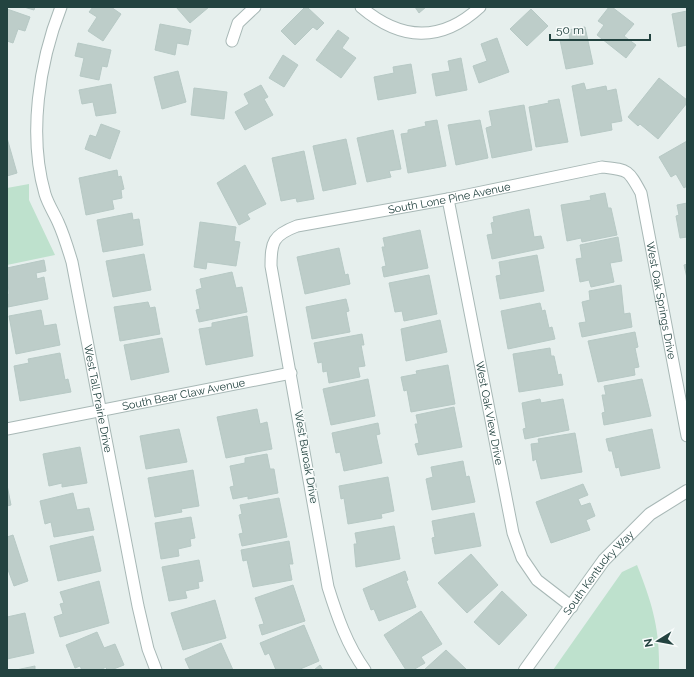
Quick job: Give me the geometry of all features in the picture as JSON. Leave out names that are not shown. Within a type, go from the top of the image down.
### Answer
[{"type":"street","name":"West Tall Prairie Drive","points":[[61,7],[52,30],[43,64],[38,98],[38,152],[45,195],[59,224],[72,262],[138,606],[148,649],[156,670]]},
{"type":"street","points":[[232,41],[238,23],[255,7]]},
{"type":"street","points":[[361,7],[379,21],[393,28],[407,32],[423,33],[453,27],[466,20],[480,7]]},
{"type":"street","name":"South Lone Pine Avenue","points":[[276,237],[284,231],[297,226],[448,198],[602,166],[624,169]]},
{"type":"street","name":"West Oak Springs Drive","points":[[624,169],[634,180],[641,193],[687,436]]},
{"type":"street","name":"West Oak View Drive","points":[[448,198],[513,533],[522,558],[537,580],[572,607]]},
{"type":"street","name":"West Buroak Drive","points":[[276,237],[271,246],[271,266],[328,587],[337,617],[348,642],[365,670]]},
{"type":"street","name":"South Bear Claw Avenue","points":[[7,429],[291,373]]},
{"type":"street","name":"South Kentucky Way","points":[[525,670],[572,607],[604,560],[627,535],[650,514],[687,491]]},
{"type":"green space","points":[[29,184],[29,200],[55,255],[7,265],[7,188]]},
{"type":"green space","points":[[637,565],[654,616],[658,642],[659,670],[553,670],[622,572]]},
{"type":"building","points":[[24,7],[35,7],[34,10]]},
{"type":"building","points":[[93,7],[111,7],[121,14],[103,41],[88,31],[97,17],[89,12]]},
{"type":"building","points":[[176,7],[209,7],[190,23]]},
{"type":"building","points":[[305,7],[307,7],[324,23],[317,30],[313,27],[295,45],[281,31]]},
{"type":"building","points":[[415,7],[426,7],[419,13]]},
{"type":"building","points":[[609,7],[612,7],[634,24],[624,36],[636,45],[626,58],[597,35],[604,25],[598,21]]},
{"type":"building","points":[[7,9],[30,17],[25,31],[18,29],[13,43],[7,41]]},
{"type":"building","points":[[531,9],[548,26],[527,46],[510,29]]},
{"type":"building","points":[[687,11],[687,45],[678,47],[672,14]]},
{"type":"building","points":[[160,24],[191,30],[188,45],[177,43],[175,55],[155,50]]},
{"type":"building","points":[[585,27],[593,64],[566,69],[560,40],[570,39],[568,30]]},
{"type":"building","points":[[338,30],[349,38],[342,48],[356,58],[341,78],[316,60]]},
{"type":"building","points":[[497,38],[509,72],[479,83],[473,66],[487,61],[481,44]]},
{"type":"building","points":[[78,43],[111,50],[107,67],[102,66],[99,80],[80,76],[84,58],[75,56]]},
{"type":"building","points":[[283,55],[298,65],[284,87],[269,78]]},
{"type":"building","points":[[461,58],[467,90],[436,96],[432,74],[450,71],[448,61]]},
{"type":"building","points":[[411,64],[416,93],[378,100],[374,77],[394,73],[393,67]]},
{"type":"building","points":[[178,71],[186,102],[162,109],[154,77]]},
{"type":"building","points":[[659,78],[687,100],[687,103],[658,139],[640,124],[638,126],[628,117]]},
{"type":"building","points":[[584,83],[586,90],[606,86],[607,91],[616,89],[622,121],[611,123],[612,130],[581,136],[572,86]]},
{"type":"building","points":[[111,84],[116,113],[96,116],[93,102],[82,104],[79,90]]},
{"type":"building","points":[[261,85],[268,97],[264,99],[273,115],[245,130],[235,112],[249,104],[244,94]]},
{"type":"building","points":[[194,88],[227,92],[224,119],[191,115]]},
{"type":"building","points":[[559,99],[568,142],[536,147],[529,107],[549,103],[548,101]]},
{"type":"building","points":[[524,105],[532,150],[492,158],[486,128],[492,126],[489,111]]},
{"type":"building","points":[[437,120],[446,166],[408,173],[401,134],[408,133],[408,130],[426,126],[425,122]]},
{"type":"building","points":[[480,120],[488,158],[456,165],[448,125]]},
{"type":"building","points":[[101,124],[120,131],[110,159],[85,149],[90,135],[96,137]]},
{"type":"building","points":[[393,130],[401,169],[389,171],[391,177],[367,182],[357,138]]},
{"type":"building","points":[[7,138],[17,173],[7,176]]},
{"type":"building","points":[[346,139],[356,184],[323,191],[313,146]]},
{"type":"building","points":[[687,141],[687,186],[684,188],[676,174],[671,177],[659,157]]},
{"type":"building","points":[[304,151],[314,199],[297,202],[296,198],[281,201],[272,158]]},
{"type":"building","points":[[245,165],[266,204],[247,214],[250,219],[239,225],[217,183]]},
{"type":"building","points":[[117,170],[118,177],[121,176],[124,189],[121,190],[122,198],[112,200],[114,209],[86,215],[79,178]]},
{"type":"building","points":[[605,193],[608,208],[611,208],[617,235],[582,242],[581,238],[567,241],[561,205],[591,200],[590,196]]},
{"type":"building","points":[[687,203],[687,237],[680,238],[676,216],[679,215],[677,205]]},
{"type":"building","points":[[529,209],[534,237],[541,236],[544,248],[492,259],[487,235],[493,234],[491,223],[494,222],[493,217]]},
{"type":"building","points":[[132,213],[133,220],[139,219],[143,245],[103,252],[97,220]]},
{"type":"building","points":[[200,222],[236,227],[234,241],[240,242],[236,266],[207,262],[206,269],[194,267]]},
{"type":"building","points":[[420,230],[428,268],[384,277],[382,267],[386,266],[382,247],[385,247],[383,238]]},
{"type":"building","points":[[618,237],[622,261],[610,263],[614,282],[591,287],[589,280],[580,282],[576,259],[582,258],[580,245]]},
{"type":"building","points":[[339,248],[345,275],[348,274],[350,284],[305,294],[297,257]]},
{"type":"building","points":[[144,254],[151,290],[113,297],[106,261]]},
{"type":"building","points":[[537,255],[544,291],[500,299],[496,276],[501,275],[499,262]]},
{"type":"building","points":[[44,260],[46,271],[36,273],[37,279],[44,277],[48,299],[8,307],[7,295],[9,294],[7,268]]},
{"type":"building","points":[[687,264],[687,278],[684,265]]},
{"type":"building","points":[[232,272],[236,288],[242,287],[247,312],[199,322],[196,310],[200,309],[196,290],[202,288],[200,279]]},
{"type":"building","points":[[429,275],[437,314],[404,321],[402,311],[395,312],[389,283]]},
{"type":"building","points":[[621,285],[624,314],[630,313],[632,327],[582,337],[579,323],[586,322],[582,302],[590,300],[589,291]]},
{"type":"building","points":[[346,299],[349,311],[346,312],[350,332],[312,339],[306,307]]},
{"type":"building","points":[[148,302],[150,308],[155,307],[160,334],[120,341],[114,307]]},
{"type":"building","points":[[540,303],[542,311],[545,310],[549,328],[552,327],[555,339],[508,349],[501,311]]},
{"type":"building","points":[[41,310],[44,326],[56,324],[60,345],[16,354],[9,316]]},
{"type":"building","points":[[247,316],[253,356],[206,365],[199,329],[212,327],[212,323]]},
{"type":"building","points":[[440,320],[447,352],[406,361],[401,329]]},
{"type":"building","points":[[635,332],[638,347],[635,348],[639,367],[634,368],[635,375],[598,382],[588,341]]},
{"type":"building","points":[[362,334],[364,345],[361,345],[365,366],[358,367],[360,377],[329,383],[327,371],[323,372],[322,362],[318,363],[314,343]]},
{"type":"building","points":[[162,338],[169,372],[131,380],[124,345]]},
{"type":"building","points":[[550,348],[551,356],[554,356],[558,375],[561,374],[563,385],[519,392],[513,354]]},
{"type":"building","points":[[60,353],[65,380],[68,379],[71,392],[20,401],[14,366],[29,363],[28,359]]},
{"type":"building","points":[[448,365],[455,404],[411,412],[407,390],[404,391],[401,377],[417,374],[416,371]]},
{"type":"building","points":[[368,379],[375,416],[331,425],[323,389]]},
{"type":"building","points":[[642,379],[651,416],[604,425],[602,413],[605,412],[602,395],[606,395],[604,386]]},
{"type":"building","points":[[540,399],[541,403],[563,399],[569,430],[525,439],[523,429],[526,428],[522,403]]},
{"type":"building","points":[[454,407],[462,447],[418,455],[415,444],[419,443],[415,424],[418,424],[416,415]]},
{"type":"building","points":[[257,409],[260,424],[267,422],[272,449],[226,458],[217,417]]},
{"type":"building","points":[[378,423],[380,434],[376,435],[382,463],[344,471],[340,452],[336,453],[332,433]]},
{"type":"building","points":[[179,429],[187,462],[146,469],[140,436]]},
{"type":"building","points":[[652,429],[660,468],[621,476],[619,467],[616,468],[612,451],[609,451],[606,439]]},
{"type":"building","points":[[575,433],[582,472],[541,479],[536,459],[533,461],[531,444],[539,443],[538,439]]},
{"type":"building","points":[[80,447],[87,483],[62,487],[62,483],[49,486],[43,454]]},
{"type":"building","points":[[267,454],[270,469],[274,469],[278,493],[248,499],[248,496],[233,499],[230,487],[234,486],[230,466],[245,463],[245,458]]},
{"type":"building","points":[[463,461],[466,477],[469,476],[475,502],[432,510],[426,479],[433,477],[431,467]]},
{"type":"building","points":[[193,470],[199,506],[181,509],[182,512],[155,517],[148,478]]},
{"type":"building","points":[[388,477],[394,511],[381,514],[382,518],[348,524],[344,498],[341,499],[339,486]]},
{"type":"building","points":[[583,484],[588,495],[578,499],[581,506],[590,503],[595,516],[586,520],[590,530],[551,543],[536,502]]},
{"type":"building","points":[[7,485],[11,505],[7,506]]},
{"type":"building","points":[[73,493],[77,510],[89,508],[94,530],[54,537],[51,522],[45,524],[40,501]]},
{"type":"building","points":[[279,498],[287,537],[242,546],[239,534],[243,533],[239,515],[242,514],[240,505]]},
{"type":"building","points":[[474,513],[481,546],[435,554],[432,538],[435,537],[432,521]]},
{"type":"building","points":[[191,517],[195,538],[190,539],[191,546],[178,549],[179,556],[161,559],[155,523]]},
{"type":"building","points":[[394,526],[400,559],[356,567],[354,544],[357,544],[355,533]]},
{"type":"building","points":[[13,535],[28,581],[14,586],[7,567],[7,537]]},
{"type":"building","points":[[93,536],[101,571],[58,581],[50,546]]},
{"type":"building","points":[[289,541],[293,564],[289,564],[292,580],[253,587],[247,560],[243,561],[241,550]]},
{"type":"building","points":[[471,554],[498,585],[467,613],[438,583]]},
{"type":"building","points":[[199,560],[203,581],[198,582],[199,588],[185,591],[187,598],[169,601],[162,567]]},
{"type":"building","points":[[405,571],[408,580],[406,581],[416,607],[379,621],[374,609],[371,610],[363,589]]},
{"type":"building","points":[[99,581],[109,623],[60,637],[54,617],[63,614],[60,604],[64,603],[60,592]]},
{"type":"building","points":[[293,585],[305,621],[262,635],[259,625],[264,624],[255,598]]},
{"type":"building","points":[[502,591],[527,615],[499,645],[474,622]]},
{"type":"building","points":[[215,600],[226,638],[183,650],[171,613]]},
{"type":"building","points":[[421,611],[442,644],[421,657],[425,663],[413,670],[406,670],[384,635]]},
{"type":"building","points":[[25,613],[34,653],[7,659],[7,617]]},
{"type":"building","points":[[304,625],[319,661],[298,670],[276,670],[269,653],[265,655],[260,643]]},
{"type":"building","points":[[97,632],[104,648],[115,644],[124,665],[111,670],[107,670],[106,667],[100,670],[82,670],[80,666],[75,668],[66,645]]},
{"type":"building","points":[[221,643],[233,670],[190,670],[185,659]]},
{"type":"building","points":[[446,650],[467,670],[424,670]]},
{"type":"building","points":[[320,665],[323,670],[314,670]]},
{"type":"building","points":[[35,666],[35,670],[16,670]]}]
